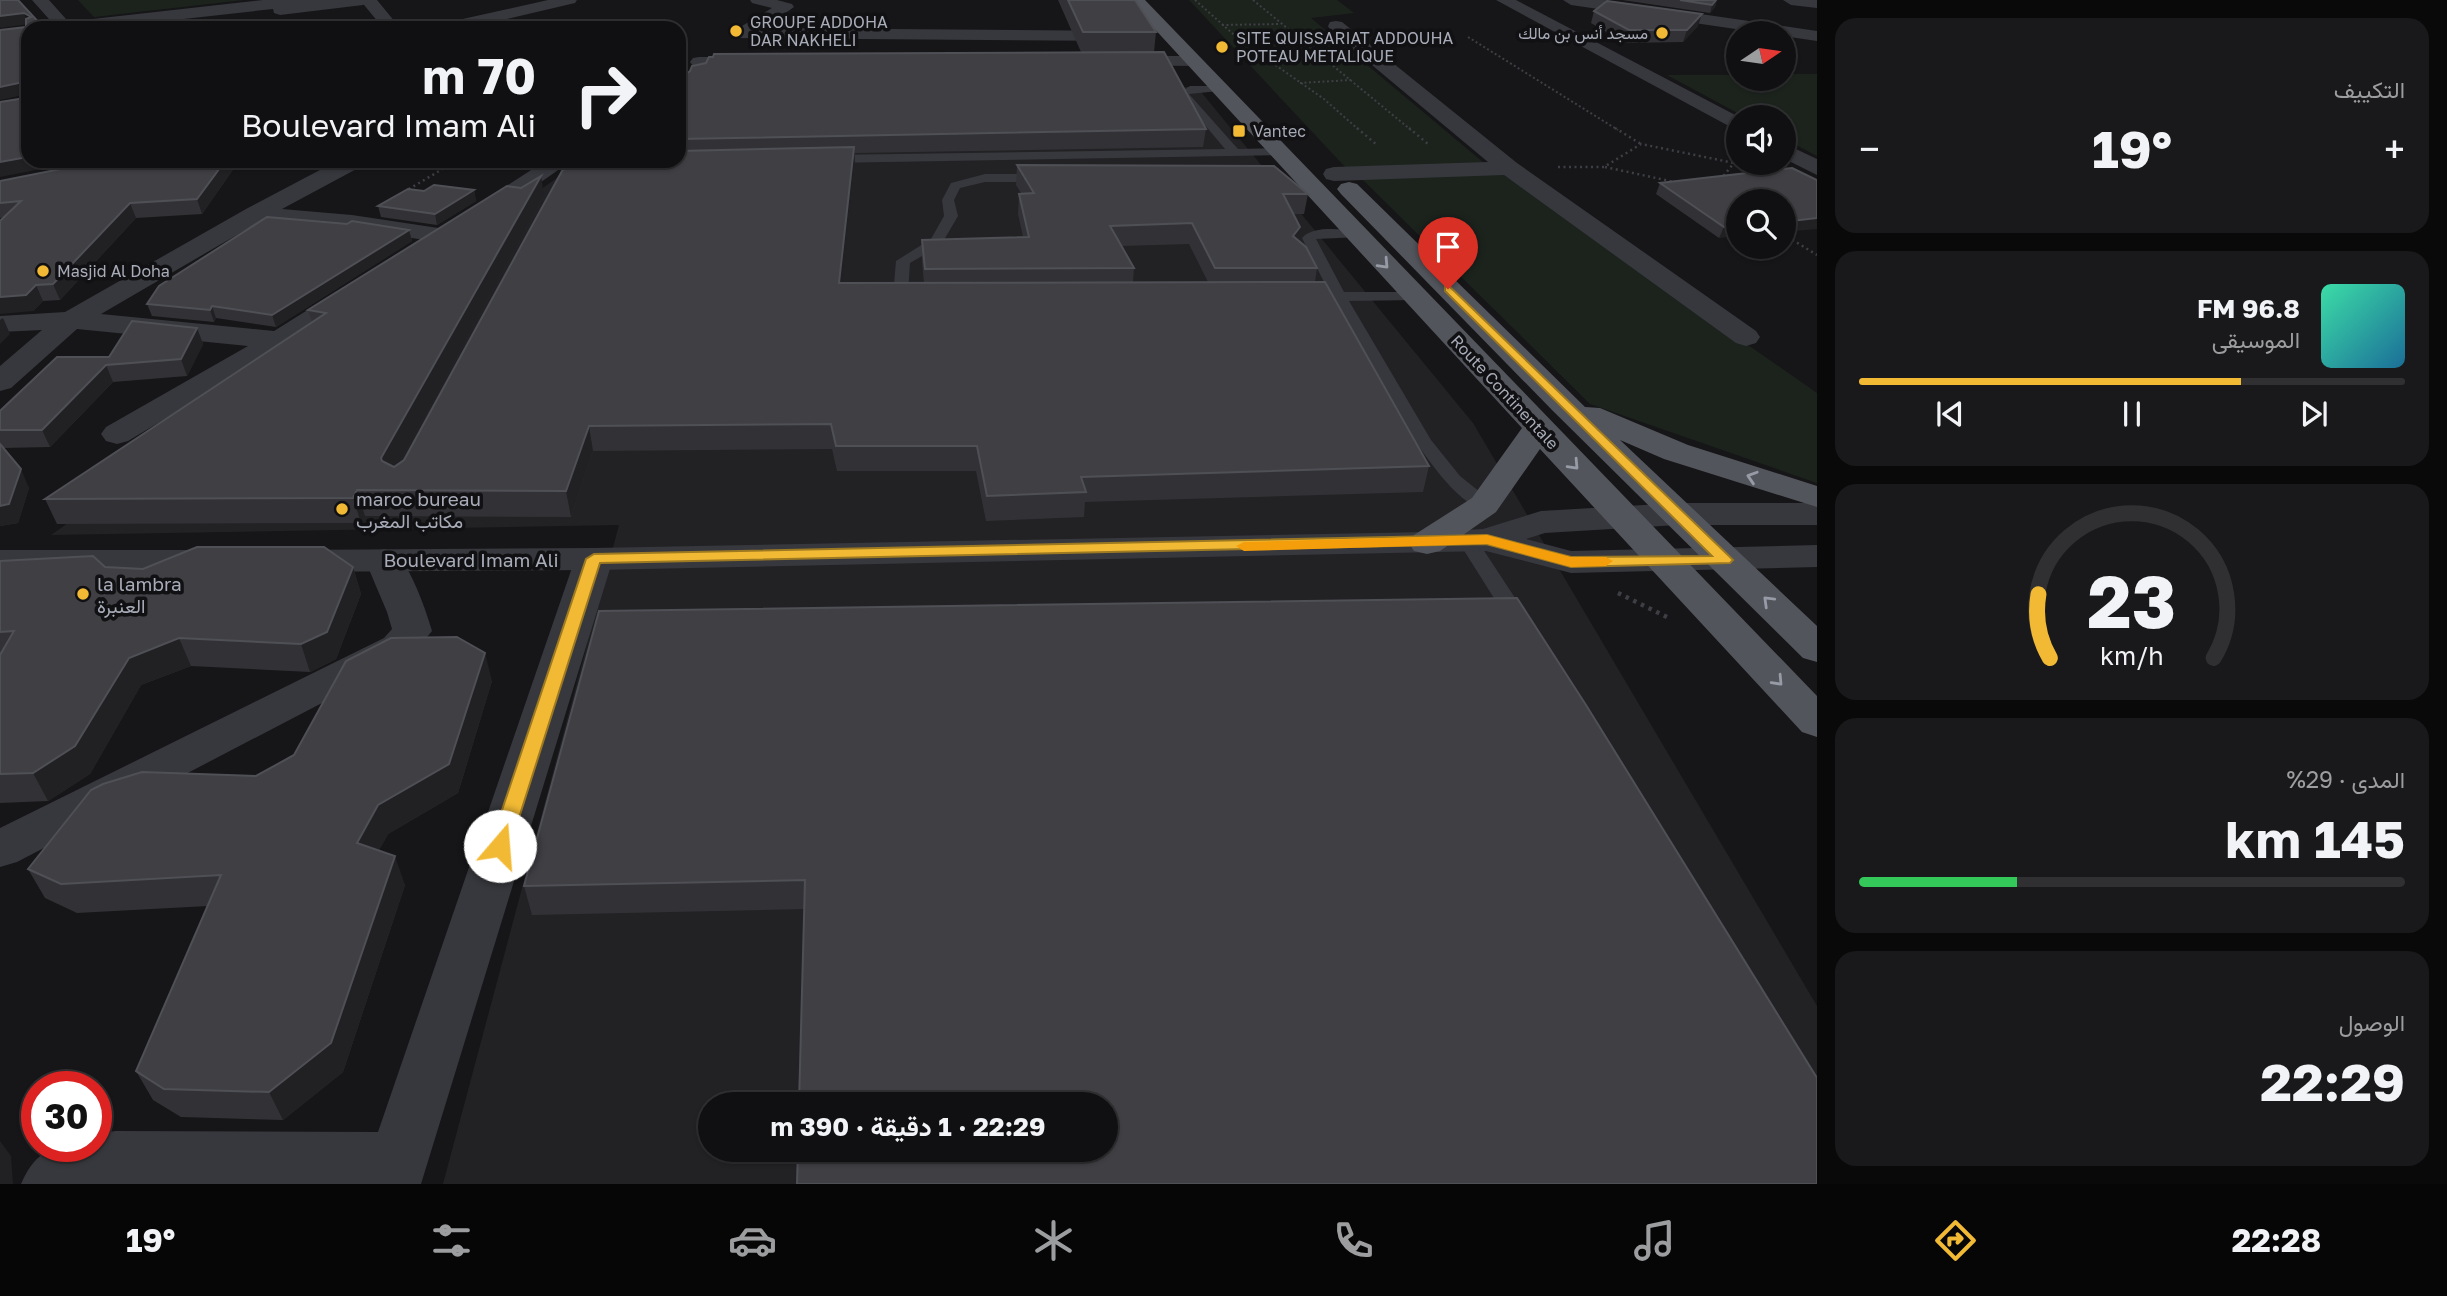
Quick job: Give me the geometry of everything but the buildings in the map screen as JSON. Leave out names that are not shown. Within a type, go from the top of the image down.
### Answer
[{"type":"main road","name":"Route Continentale","points":[[1136,0],[1283,154],[1318,170],[1551,415],[1621,516],[1817,722]]},
{"type":"main road","name":"Route Continentale","points":[[1160,0],[1283,154]]},
{"type":"main road","name":"Route Continentale","points":[[1318,170],[1356,234],[1415,296],[1551,415],[1678,514],[1817,649]]},
{"type":"main road","points":[[1480,528],[1551,415],[1817,497]]},
{"type":"street","points":[[40,0],[57,21]]},
{"type":"street","points":[[156,21],[306,0]]},
{"type":"street","points":[[167,21],[366,0],[386,21]]},
{"type":"street","points":[[477,21],[569,0]]},
{"type":"street","points":[[690,65],[792,8],[758,0]]},
{"type":"street","points":[[1504,0],[1726,119]]},
{"type":"street","points":[[1571,0],[1740,17],[1817,36]]},
{"type":"street","points":[[1612,0],[1817,30]]},
{"type":"street","points":[[1791,0],[1817,4]]},
{"type":"street","points":[[1336,26],[1509,168],[1746,337]]},
{"type":"street","points":[[732,40],[1171,37]]},
{"type":"street","points":[[690,65],[781,61]]},
{"type":"street","points":[[1097,61],[1194,61]]},
{"type":"street","points":[[1796,156],[1817,168]]},
{"type":"street","points":[[0,382],[71,320],[341,168]]},
{"type":"street","points":[[412,257],[549,168]]},
{"type":"street","points":[[1318,170],[1415,172],[1509,168]]},
{"type":"street","points":[[255,214],[352,222],[445,236]]},
{"type":"street","points":[[117,434],[279,340],[379,278]]},
{"type":"street","points":[[0,324],[71,320],[279,340]]},
{"type":"street","points":[[1480,528],[1621,516],[1817,514]]},
{"type":"street","points":[[1480,528],[1571,562],[1817,556]]},
{"type":"street","name":"Boulevard Imam Ali","points":[[0,561],[594,559],[1427,543],[1480,528]]},
{"type":"street","points":[[52,1184],[73,1170],[115,1159],[394,1172],[594,559]]},
{"type":"street","points":[[0,849],[398,647],[412,631],[407,612],[384,560]]},
{"type":"lane","points":[[1219,88],[1190,89],[1183,93],[1235,153]]},
{"type":"lane","points":[[816,160],[1283,154]]},
{"type":"lane","points":[[937,299],[900,296],[903,261],[936,242],[951,216],[948,200],[955,186],[985,178],[1051,178]]},
{"type":"lane","points":[[1356,234],[1312,235],[1309,238],[1339,297],[1423,442],[1453,480],[1480,528],[1535,645]]},
{"type":"lane","points":[[1290,297],[1415,296]]},
{"type":"path","points":[[1195,0],[1221,25],[1324,99],[1391,157],[1415,172]]},
{"type":"path","points":[[1253,0],[1431,147]]},
{"type":"path","points":[[1221,25],[1281,24]]},
{"type":"path","points":[[1468,37],[1641,144],[1726,160]]},
{"type":"path","points":[[1300,83],[1352,80]]},
{"type":"path","points":[[1604,167],[1641,144]]},
{"type":"path","points":[[1509,168],[1604,167],[1685,184]]},
{"type":"path","points":[[352,222],[444,168]]},
{"type":"path","points":[[1719,181],[1726,173]]},
{"type":"path","points":[[1796,242],[1817,255]]},
{"type":"shaded area","points":[[78,0],[244,0],[94,17]]},
{"type":"shaded area","points":[[1189,0],[1337,0],[1354,13],[1311,18],[1484,163],[1346,168]]},
{"type":"shaded area","points":[[1796,74],[1817,74],[1817,156],[1796,145],[1796,105],[1726,107],[1667,75],[1726,75],[1726,91],[1796,91]]},
{"type":"shaded area","points":[[1197,87],[1473,423],[1817,1006],[1817,1184],[443,1184],[619,525],[51,535],[571,168],[686,168],[686,90]]},
{"type":"shaded area","points":[[1501,173],[1817,393],[1817,483],[1590,404],[1362,179]]},
{"type":"slow traffic","points":[[1244,546],[1487,540],[1571,562],[1606,561]]},
{"type":"place","name":"GROUPE ADDOHA DAR NAKHELI","points":[[736,31]]},
{"type":"place","name":"مسجد أنس بن مالك","points":[[1662,33]]},
{"type":"place","name":"SITE QUISSARIAT ADDOUHA POTEAU METALIQUE","points":[[1222,47]]},
{"type":"place","name":"Vantec","points":[[1239,131]]},
{"type":"place","name":"Masjid Al Doha","points":[[43,271]]},
{"type":"place","name":"maroc bureau مكاتب المغرب","points":[[342,509]]},
{"type":"place","name":"la lambra العنبرة","points":[[83,594]]},
{"type":"route","points":[[500,846],[594,559],[1487,540],[1571,562],[1725,560],[1448,289]]}]
